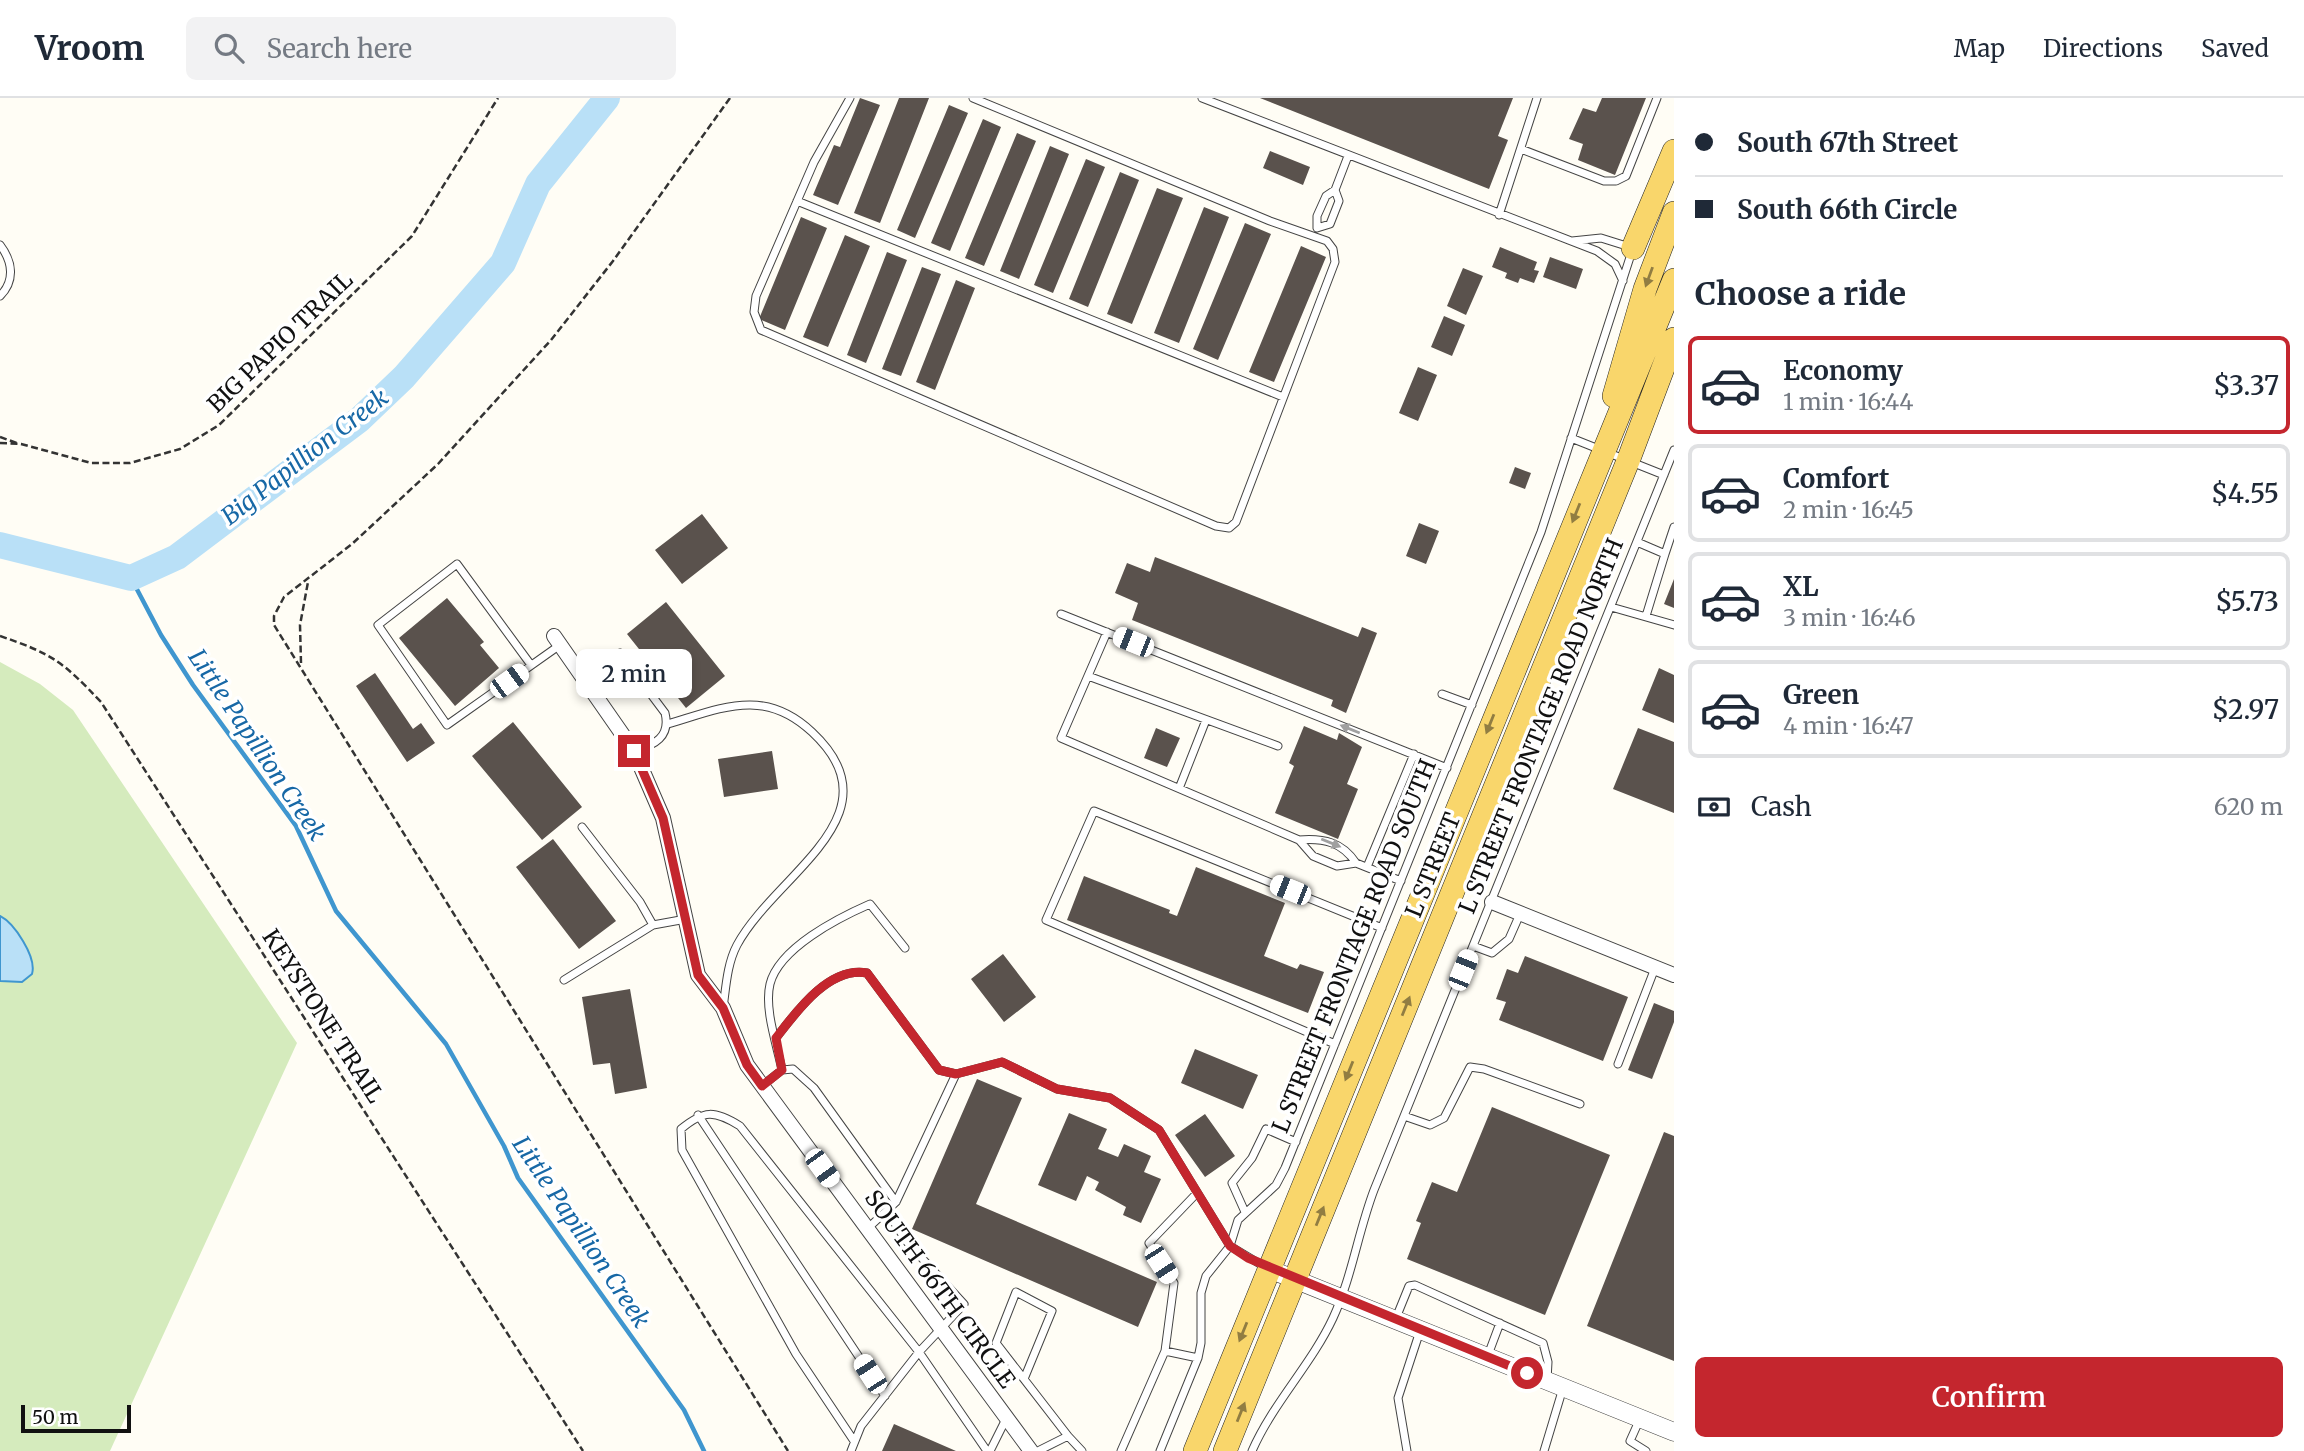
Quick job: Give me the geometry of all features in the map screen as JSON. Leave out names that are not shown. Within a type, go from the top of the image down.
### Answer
[{"type":"main road","points":[[1633,248],[1674,151]]},
{"type":"main road","points":[[1602,450],[1624,354],[1674,213]]},
{"type":"main road","name":"L STREET","points":[[1195,1451],[1602,450],[1674,280]]},
{"type":"main road","name":"L STREET","points":[[1225,1451],[1628,461],[1674,339]]},
{"type":"main road","points":[[1628,461],[1674,378]]},
{"type":"street","name":"SOUTH 66TH CIRCLE","points":[[558,640],[634,751],[663,818],[698,975],[723,1008],[747,1065],[1031,1451]]},
{"type":"street","points":[[1492,902],[1674,975]]},
{"type":"street","points":[[1269,1269],[1341,1299],[1398,1313],[1420,1331],[1674,1432]]},
{"type":"lane","points":[[850,98],[814,162],[756,296],[754,312],[761,330],[1216,526],[1229,528],[1236,522],[1335,262],[1333,249],[1327,241],[973,98]]},
{"type":"lane","points":[[1202,98],[1572,241],[1615,264],[1623,281]]},
{"type":"lane","points":[[1499,215],[1537,98]]},
{"type":"lane","points":[[1521,149],[1604,181],[1616,181],[1626,176],[1657,98]]},
{"type":"lane","points":[[1313,237],[1317,228],[1317,216],[1326,196],[1335,190],[1349,156]]},
{"type":"lane","points":[[1317,228],[1330,224],[1339,201],[1335,190]]},
{"type":"lane","points":[[797,201],[1283,397]]},
{"type":"lane","points":[[1572,241],[1601,239],[1633,248]]},
{"type":"lane","points":[[0,245],[12,271],[10,281],[0,296]]},
{"type":"lane","name":"L STREET FRONTAGE ROAD SOUTH","points":[[1160,1451],[1198,1358],[1203,1283],[1230,1246],[1235,1225],[1245,1212],[1276,1185],[1296,1142],[1547,517],[1633,248]]},
{"type":"lane","points":[[1571,438],[1664,475]]},
{"type":"lane","name":"L STREET FRONTAGE ROAD NORTH","points":[[1252,1451],[1279,1400],[1327,1329],[1341,1299],[1369,1202],[1674,450]]},
{"type":"lane","points":[[1646,616],[1674,527]]},
{"type":"lane","points":[[1637,542],[1665,554]]},
{"type":"lane","points":[[531,665],[457,565],[378,625],[447,725],[531,665],[558,640]]},
{"type":"lane","points":[[1611,607],[1674,625]]},
{"type":"lane","points":[[1060,614],[1447,768]]},
{"type":"lane","points":[[1107,632],[1061,737],[1180,786],[1299,840],[1313,856],[1337,866],[1356,863],[1401,881]]},
{"type":"lane","points":[[620,653],[665,713],[668,724]]},
{"type":"lane","points":[[1088,676],[1278,746]]},
{"type":"lane","points":[[1442,694],[1472,705]]},
{"type":"lane","points":[[634,751],[655,744],[668,724],[732,704],[757,703],[802,722],[829,748],[844,776],[844,801],[836,825],[760,912],[736,946],[730,964],[723,1008]]},
{"type":"lane","points":[[1180,786],[1206,720]]},
{"type":"lane","points":[[1367,867],[1414,754]]},
{"type":"lane","points":[[1335,1044],[1046,920],[1094,811],[1382,928]]},
{"type":"lane","points":[[582,827],[640,902],[653,925]]},
{"type":"lane","points":[[1299,840],[1321,838],[1346,849],[1356,863]]},
{"type":"lane","points":[[782,1070],[770,985],[780,960],[839,917],[870,904],[905,948]]},
{"type":"lane","points":[[1473,946],[1492,953],[1503,947],[1520,914]]},
{"type":"lane","points":[[564,980],[653,925],[687,919]]},
{"type":"lane","points":[[1618,1064],[1655,968]]},
{"type":"lane","points":[[776,1038],[796,1012],[822,987],[854,970],[867,973],[939,1070],[956,1074],[1002,1062],[1057,1089],[1110,1098],[1159,1130],[1230,1246],[1269,1269]]},
{"type":"lane","points":[[1404,1116],[1430,1125],[1444,1118],[1470,1067],[1484,1069],[1580,1104]]},
{"type":"lane","points":[[762,1086],[782,1070],[793,1069],[814,1088],[896,1202]]},
{"type":"lane","points":[[867,1229],[896,1202],[956,1074]]},
{"type":"lane","points":[[698,1115],[884,1396]]},
{"type":"lane","points":[[854,1441],[796,1354],[682,1150],[681,1129],[698,1115],[721,1115],[740,1126],[919,1352],[989,1451],[1006,1418]]},
{"type":"lane","points":[[1245,1212],[1232,1183],[1252,1158],[1266,1129],[1296,1142]]},
{"type":"lane","points":[[1121,1451],[1165,1351],[1174,1283],[1149,1244],[1197,1192]]},
{"type":"lane","points":[[850,1451],[861,1426],[884,1396],[919,1352],[964,1304],[907,1242],[887,1211]]},
{"type":"lane","points":[[1398,1313],[1409,1286],[1415,1285],[1543,1343],[1555,1384],[1544,1451]]},
{"type":"lane","points":[[1024,1379],[1052,1311],[1016,1292],[996,1343],[1068,1436],[1082,1451]]},
{"type":"lane","points":[[1488,1357],[1500,1323]]},
{"type":"lane","points":[[1407,1451],[1398,1398],[1420,1331]]},
{"type":"lane","points":[[1165,1351],[1198,1358]]},
{"type":"lane","points":[[1640,1418],[1630,1441],[1646,1451]]},
{"type":"lane","points":[[1038,1451],[1068,1436]]},
{"type":"path","name":"BIG PAPIO TRAIL","points":[[0,443],[21,444],[91,463],[130,463],[180,449],[219,425],[412,236],[498,98]]},
{"type":"path","points":[[730,98],[613,261],[542,350],[438,464],[308,582],[284,597],[274,616],[279,636],[301,666],[788,1451]]},
{"type":"path","points":[[0,437],[21,444]]},
{"type":"path","points":[[301,666],[300,625],[308,582]]},
{"type":"path","name":"KEYSTONE TRAIL","points":[[0,636],[40,649],[65,664],[101,702],[583,1451]]},
{"type":"green space","points":[[0,662],[40,684],[73,710],[297,1043],[110,1451],[0,1451]]},
{"type":"water","points":[[0,916],[18,933],[31,959],[32,974],[22,982],[0,981]]},
{"type":"building","points":[[860,98],[880,105],[838,205],[813,195],[834,145],[840,147]]},
{"type":"building","points":[[899,98],[929,98],[880,223],[854,213]]},
{"type":"building","points":[[1260,98],[1513,98],[1498,136],[1508,140],[1489,189]]},
{"type":"building","points":[[1602,98],[1646,98],[1615,175],[1578,160],[1583,144],[1569,139],[1583,108],[1596,112]]},
{"type":"building","points":[[949,105],[968,113],[915,238],[897,230]]},
{"type":"building","points":[[983,119],[1001,127],[950,251],[931,243]]},
{"type":"building","points":[[1017,133],[1036,141],[984,266],[965,258]]},
{"type":"building","points":[[1050,146],[1069,154],[1019,279],[1000,271]]},
{"type":"building","points":[[1270,151],[1310,167],[1303,185],[1263,168]]},
{"type":"building","points":[[1086,159],[1105,167],[1053,293],[1034,285]]},
{"type":"building","points":[[1120,172],[1139,180],[1088,307],[1069,299]]},
{"type":"building","points":[[1157,188],[1183,198],[1132,324],[1107,314]]},
{"type":"building","points":[[1204,207],[1229,217],[1179,343],[1154,333]]},
{"type":"building","points":[[801,217],[827,228],[785,330],[759,319]]},
{"type":"building","points":[[1245,223],[1271,234],[1218,360],[1193,349]]},
{"type":"building","points":[[845,235],[870,246],[828,347],[803,337]]},
{"type":"building","points":[[1301,246],[1326,257],[1274,382],[1249,372]]},
{"type":"building","points":[[1500,247],[1537,262],[1534,270],[1539,271],[1534,283],[1520,278],[1518,283],[1505,278],[1507,273],[1492,267]]},
{"type":"building","points":[[887,252],[907,260],[866,363],[847,355]]},
{"type":"building","points":[[1550,257],[1583,269],[1576,289],[1543,277]]},
{"type":"building","points":[[922,267],[941,274],[901,376],[882,369]]},
{"type":"building","points":[[1463,268],[1483,276],[1466,315],[1447,306]]},
{"type":"building","points":[[956,280],[975,288],[935,390],[916,382]]},
{"type":"building","points":[[1444,316],[1465,325],[1452,356],[1431,347]]},
{"type":"building","points":[[1418,367],[1437,375],[1418,421],[1399,413]]},
{"type":"building","points":[[1515,467],[1531,473],[1525,489],[1509,483]]},
{"type":"building","points":[[702,514],[728,548],[682,584],[655,550]]},
{"type":"building","points":[[1419,523],[1439,531],[1426,564],[1406,556]]},
{"type":"building","points":[[1155,557],[1358,637],[1362,627],[1377,633],[1346,713],[1331,706],[1333,700],[1132,620],[1138,603],[1115,593],[1127,563],[1150,572]]},
{"type":"building","points":[[1674,579],[1674,608],[1664,604]]},
{"type":"building","points":[[447,598],[484,642],[480,645],[499,668],[455,706],[399,638]]},
{"type":"building","points":[[666,602],[725,676],[686,708],[627,634]]},
{"type":"building","points":[[1659,668],[1674,675],[1674,723],[1642,710]]},
{"type":"building","points":[[375,673],[413,729],[421,723],[435,743],[407,762],[356,686]]},
{"type":"building","points":[[513,722],[582,807],[542,840],[472,756]]},
{"type":"building","points":[[1304,726],[1337,740],[1339,733],[1362,747],[1347,784],[1358,789],[1338,839],[1275,813],[1294,766],[1289,763]]},
{"type":"building","points":[[1156,728],[1180,738],[1167,767],[1144,758]]},
{"type":"building","points":[[1638,728],[1674,742],[1674,813],[1613,789]]},
{"type":"building","points":[[772,751],[778,789],[724,797],[718,759]]},
{"type":"building","points":[[553,839],[616,921],[579,949],[516,867]]},
{"type":"building","points":[[1196,867],[1285,903],[1264,956],[1297,969],[1300,964],[1324,972],[1308,1013],[1067,920],[1084,876],[1170,910],[1169,913],[1177,916]]},
{"type":"building","points":[[1003,954],[1036,997],[1004,1022],[971,979]]},
{"type":"building","points":[[1525,956],[1628,997],[1603,1061],[1499,1020],[1506,1002],[1496,999],[1507,969],[1518,973]]},
{"type":"building","points":[[630,989],[647,1088],[615,1094],[610,1063],[593,1065],[582,997]]},
{"type":"building","points":[[1654,1003],[1674,1011],[1674,1022],[1652,1079],[1628,1070]]},
{"type":"building","points":[[1195,1049],[1258,1075],[1243,1109],[1181,1083]]},
{"type":"building","points":[[977,1079],[1022,1098],[976,1204],[1157,1282],[1138,1327],[912,1229]]},
{"type":"building","points":[[1492,1107],[1610,1155],[1545,1315],[1407,1259],[1421,1223],[1416,1221],[1432,1182],[1457,1192]]},
{"type":"building","points":[[1069,1113],[1107,1129],[1098,1149],[1118,1157],[1124,1144],[1151,1156],[1144,1172],[1161,1179],[1141,1223],[1123,1215],[1126,1207],[1095,1190],[1099,1182],[1087,1176],[1076,1201],[1038,1185]]},
{"type":"building","points":[[1205,1114],[1235,1156],[1205,1177],[1175,1135]]},
{"type":"building","points":[[1664,1132],[1674,1136],[1674,1361],[1587,1326]]},
{"type":"building","points":[[894,1424],[956,1451],[882,1451]]},
{"type":"waterway","name":"Big Papillion Creek","points":[[0,545],[131,578],[177,557],[359,420],[404,377],[503,263],[538,184],[607,98]]},
{"type":"waterway","name":"Little Papillion Creek","points":[[131,578],[161,635],[193,685],[296,826],[336,911],[446,1044],[504,1146],[518,1178],[684,1410],[704,1451]]},
{"type":"route","points":[[634,751],[663,818],[698,975],[723,1008],[747,1065],[762,1086],[782,1070],[776,1038],[796,1012],[822,987],[854,970],[867,973],[939,1070],[956,1074],[1002,1062],[1057,1089],[1110,1098],[1159,1130],[1230,1246],[1248,1258],[1341,1299],[1527,1373]]}]
